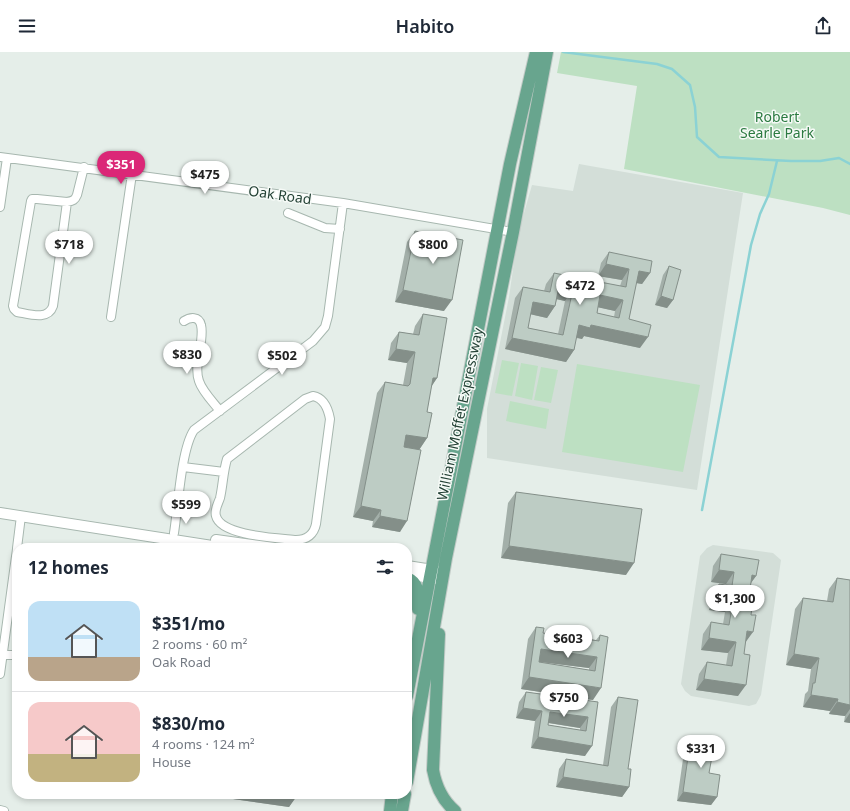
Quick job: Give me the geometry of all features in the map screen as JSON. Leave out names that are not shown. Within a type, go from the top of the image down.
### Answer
[{"type":"main road","name":"William Moffet Expressway","points":[[437,574],[512,232],[538,72],[536,52]]},
{"type":"main road","name":"William Moffet Expressway","points":[[412,754],[436,618],[437,574],[510,164],[538,72],[547,52]]},
{"type":"main road","points":[[412,669],[420,626],[437,574]]},
{"type":"main road","points":[[412,580],[416,585],[420,626]]},
{"type":"main road","points":[[436,618],[439,624],[439,630],[433,770],[437,786],[441,794],[447,804],[455,811]]},
{"type":"main road","points":[[390,811],[391,799]]},
{"type":"main road","points":[[402,811],[404,799]]},
{"type":"street","name":"Oak Road","points":[[4,157],[343,203],[512,232]]},
{"type":"street","points":[[0,207],[4,157]]},
{"type":"street","points":[[68,202],[51,312],[42,315],[18,312],[13,306],[31,201],[32,199],[37,199],[68,202],[75,199],[84,167]]},
{"type":"street","points":[[111,317],[132,174]]},
{"type":"street","points":[[174,534],[187,444],[192,434],[198,426],[313,340],[325,327],[328,316],[343,203]]},
{"type":"street","points":[[288,213],[325,228],[340,229]]},
{"type":"street","points":[[184,322],[190,318],[194,318],[201,323],[202,331],[197,375],[202,388],[220,411]]},
{"type":"street","points":[[309,397],[317,397],[328,409],[330,419],[315,528],[308,537],[296,540],[244,533],[221,524],[216,517],[216,511],[220,499],[224,472],[227,458],[305,399],[309,397]]},
{"type":"street","points":[[183,467],[224,472]]},
{"type":"street","points":[[0,513],[191,543]]},
{"type":"street","points":[[18,543],[21,516]]},
{"type":"street","points":[[100,528],[108,526],[238,543]]},
{"type":"street","points":[[412,567],[437,574]]},
{"type":"street","points":[[412,574],[437,574]]},
{"type":"street","points":[[0,674],[1,655],[12,581]]},
{"type":"street","points":[[1,655],[12,655]]},
{"type":"street","points":[[0,810],[4,811]]},
{"type":"shaded area","points":[[579,164],[743,193],[697,490],[487,458],[487,409],[509,297],[518,234],[532,185],[573,191]]},
{"type":"shaded area","points":[[713,545],[773,553],[781,560],[761,695],[756,704],[749,706],[691,696],[685,691],[681,684],[700,556],[707,548]]},
{"type":"green space","name":"Robert Searle Park","points":[[561,52],[850,52],[850,215],[823,208],[624,169],[637,86],[557,73]]},
{"type":"green space","points":[[502,360],[519,363],[512,396],[495,393]]},
{"type":"green space","points":[[521,363],[538,366],[532,400],[515,396]]},
{"type":"green space","points":[[577,364],[700,385],[683,472],[562,452]]},
{"type":"green space","points":[[541,367],[558,370],[551,403],[534,400]]},
{"type":"green space","points":[[510,401],[549,409],[546,429],[506,421]]},
{"type":"building","points":[[415,231],[463,240],[452,300],[403,290]]},
{"type":"building","points":[[609,252],[652,261],[650,273],[639,271],[629,319],[651,325],[648,337],[591,325],[590,328],[579,325],[574,350],[512,338],[523,287],[550,292],[554,273],[579,278],[579,274],[600,279],[600,282],[626,287],[629,269],[606,264]],"holes":[[[559,286],[573,289],[563,335],[528,328],[533,302],[555,306]],[[600,295],[623,300],[619,318],[597,313]]]},
{"type":"building","points":[[669,266],[681,270],[673,300],[661,296]]},
{"type":"building","points":[[423,314],[447,318],[437,378],[433,378],[427,412],[432,413],[427,438],[406,435],[404,447],[421,450],[407,521],[380,516],[381,510],[361,506],[385,382],[408,386],[410,384],[415,352],[396,349],[399,332],[419,335]]},
{"type":"building","points":[[516,492],[642,509],[634,563],[509,546]]},
{"type":"building","points":[[721,554],[759,560],[756,576],[752,575],[750,589],[754,590],[751,615],[756,615],[753,632],[747,631],[744,654],[750,655],[746,685],[704,679],[707,662],[732,666],[736,642],[709,638],[711,622],[729,625],[733,601],[717,599],[719,584],[732,586],[734,572],[719,570]]},
{"type":"building","points":[[837,578],[850,580],[850,705],[837,702],[838,699],[811,695],[813,683],[815,683],[819,658],[794,654],[803,598],[833,602]]},
{"type":"building","points":[[536,627],[544,628],[543,633],[599,641],[600,635],[608,637],[601,688],[529,677]],"holes":[[[541,649],[597,657],[595,671],[539,662]]]},
{"type":"building","points":[[526,692],[598,702],[592,746],[538,737],[542,711],[523,708]],"holes":[[[550,712],[588,717],[586,731],[548,725]]]},
{"type":"building","points":[[618,697],[638,700],[628,769],[631,769],[629,787],[563,777],[566,759],[608,766]]},
{"type":"building","points":[[691,736],[715,740],[709,773],[720,775],[717,797],[683,792]]},
{"type":"waterway","points":[[563,52],[657,64],[672,69],[690,85],[695,107],[697,137],[719,157],[791,161],[820,161],[839,158],[850,164]]},
{"type":"waterway","points":[[702,510],[751,245],[760,214],[769,194],[777,161]]}]
